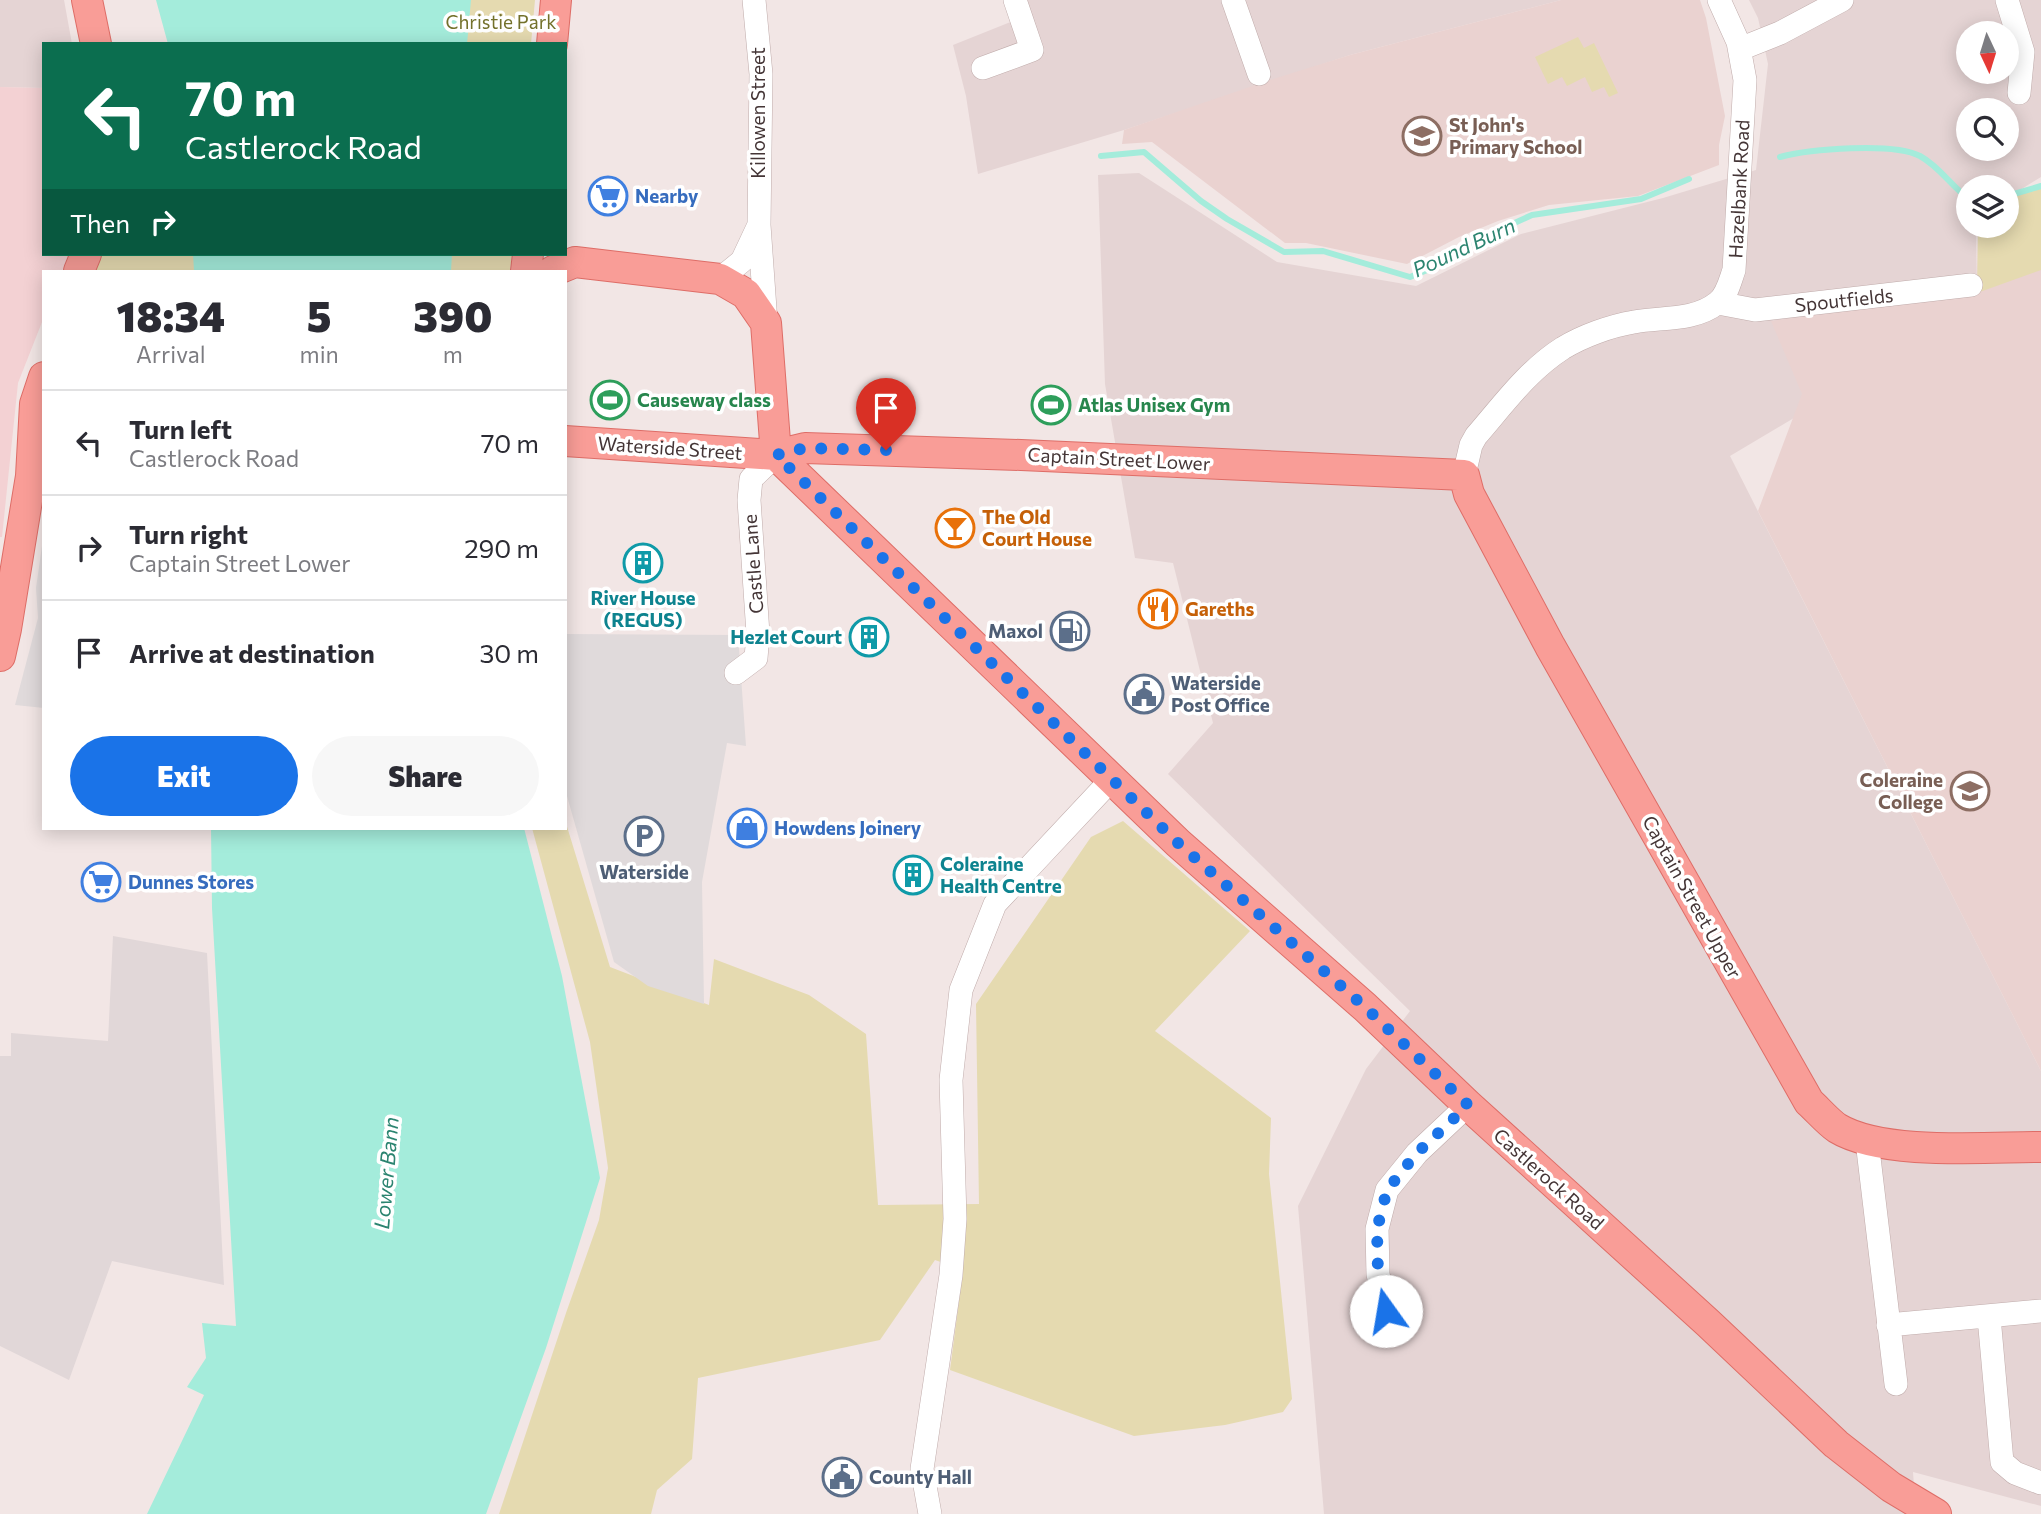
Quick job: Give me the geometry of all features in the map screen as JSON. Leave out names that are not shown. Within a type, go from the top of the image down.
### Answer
[{"type":"main road","points":[[87,0],[96,42]]},
{"type":"main road","points":[[552,42],[556,0]]},
{"type":"main road","points":[[564,261],[720,279],[746,294],[766,323]]},
{"type":"main road","name":"Killowen Street","points":[[766,323],[776,455]]},
{"type":"main road","points":[[0,656],[37,463],[39,390]]},
{"type":"main road","name":"Waterside Street","points":[[567,441],[776,455]]},
{"type":"main road","name":"Captain Street Lower","points":[[776,455],[805,448],[819,448],[1464,475]]},
{"type":"main road","name":"Castlerock Road","points":[[776,455],[1178,843],[1365,1007],[1836,1444],[1891,1487],[1936,1514]]},
{"type":"main road","name":"Captain Street Upper","points":[[1464,475],[1469,494],[1550,646],[1809,1102],[1836,1127],[1867,1141],[1912,1147],[2041,1147]]},
{"type":"street","name":"Killowen Street","points":[[754,0],[761,74],[759,225],[766,323]]},
{"type":"street","points":[[983,68],[1032,50],[1015,0]]},
{"type":"street","points":[[1233,0],[1259,74]]},
{"type":"street","name":"Hazelbank Road","points":[[1718,303],[1726,292],[1734,270],[1745,80],[1740,49],[1720,0]]},
{"type":"street","points":[[1740,49],[1780,33],[1842,0]]},
{"type":"street","points":[[2007,0],[2023,52],[2028,79]]},
{"type":"street","name":"Killowen Street","points":[[720,279],[742,261],[759,225]]},
{"type":"street","name":"Spoutfields","points":[[1718,303],[1755,310],[1970,285]]},
{"type":"street","points":[[1464,475],[1471,445],[1476,436],[1537,366],[1565,347],[1599,332],[1633,322],[1698,314],[1718,303]]},
{"type":"street","name":"Castle Lane","points":[[736,673],[756,658],[758,634],[751,479],[776,455]]},
{"type":"street","points":[[930,1514],[922,1469],[951,1275],[954,1230],[951,1080],[961,990],[995,905],[1112,779]]},
{"type":"street","points":[[1386,1311],[1378,1274],[1377,1229],[1387,1190],[1417,1153],[1468,1105]]},
{"type":"street","points":[[1867,1141],[1896,1384]]},
{"type":"street","points":[[1888,1325],[2041,1311]]},
{"type":"street","points":[[1989,1317],[2002,1462],[2015,1473],[2041,1483]]},
{"type":"shaded area","points":[[0,0],[64,0],[72,42],[42,42],[42,88],[0,87]]},
{"type":"shaded area","points":[[1006,0],[1561,0],[1350,55],[1124,130],[978,174],[966,96],[953,45],[1013,21]]},
{"type":"shaded area","name":"St John's Primary School","points":[[1561,0],[1700,0],[1725,116],[1719,145],[1719,165],[1638,196],[1549,205],[1498,221],[1459,237],[1407,264],[1306,243],[1285,243],[1152,142],[1122,144],[1124,130],[1270,80],[1350,55]]},
{"type":"shaded area","points":[[1749,0],[2041,0],[2041,177],[2019,191],[2019,175],[1956,175],[1956,238],[1976,238],[1977,293],[1809,409],[1730,456],[2041,1071],[2041,1506],[1913,1472],[1916,1514],[1324,1514],[1298,1206],[1366,1069],[1410,1011],[1168,774],[1213,723],[1173,563],[1135,558],[1105,384],[1098,175],[1139,173],[1277,262],[1416,286],[1521,234],[1663,198],[1756,170],[1768,64],[1758,18]]},
{"type":"shaded area","points":[[0,87],[42,88],[42,256],[68,256],[62,270],[42,270],[42,322],[18,383],[0,537]]},
{"type":"shaded area","name":"Coleraine College","points":[[2041,186],[2041,1071],[1758,511],[1802,394],[1771,321],[1977,293],[1978,238],[2019,238],[2019,192]]},
{"type":"shaded area","points":[[42,546],[42,708],[15,705],[38,618],[36,588]]},
{"type":"shaded area","name":"Waterside","points":[[567,634],[738,635],[746,746],[727,743],[702,882],[704,1004],[648,986],[614,962],[567,796]]},
{"type":"shaded area","points":[[113,936],[207,953],[224,1285],[112,1261],[69,1380],[0,1346],[0,1056],[11,1056],[11,1033],[108,1041]]},
{"type":"green space","name":"Christie Park","points":[[462,0],[535,0],[531,42],[458,42]]},
{"type":"green space","points":[[1578,37],[1584,48],[1594,43],[1618,93],[1609,97],[1604,87],[1592,92],[1585,77],[1567,86],[1562,77],[1548,84],[1535,57]]},
{"type":"green space","points":[[2041,186],[2041,270],[1977,293],[1978,238],[2019,238],[2019,192]]},
{"type":"green space","points":[[95,256],[208,256],[208,270],[90,270]]},
{"type":"green space","points":[[443,256],[512,256],[510,270],[442,270]]},
{"type":"green space","points":[[1123,821],[1250,931],[1155,1031],[1271,1118],[1269,1174],[1292,1399],[1283,1412],[1225,1425],[1134,1436],[950,1370],[963,1270],[935,1260],[880,1340],[698,1378],[692,1459],[657,1490],[651,1514],[499,1514],[599,1220],[608,1168],[590,1042],[533,830],[567,830],[567,827],[610,967],[709,1005],[714,959],[809,995],[866,1034],[878,1205],[979,1204],[976,1004],[1091,837]]},
{"type":"water","points":[[156,0],[471,0],[467,42],[167,42]]},
{"type":"water","points":[[193,256],[452,256],[451,270],[194,270]]},
{"type":"water","name":"Lower Bann","points":[[211,830],[525,830],[562,976],[600,1178],[546,1348],[486,1514],[147,1514],[204,1395],[187,1387],[206,1358],[202,1323],[236,1326],[212,908]]},
{"type":"waterway","name":"Pound Burn","points":[[1780,157],[1851,148],[1891,149],[1927,160],[1956,187]]},
{"type":"waterway","name":"Pound Burn","points":[[1101,156],[1144,152],[1201,201],[1284,252],[1323,251],[1410,277],[1437,266],[1486,236],[1532,215],[1641,199],[1689,179]]},
{"type":"waterway","name":"Pound Burn","points":[[2019,192],[2041,186]]},
{"type":"place","name":"St John's Primary School","points":[[1422,136]]},
{"type":"place","name":"Nearby","points":[[608,196]]},
{"type":"place","name":"Causeway class","points":[[610,400]]},
{"type":"place","name":"Atlas Unisex Gym","points":[[1051,405]]},
{"type":"place","name":"The Old Court House","points":[[955,528]]},
{"type":"place","name":"River House (REGUS)","points":[[643,563]]},
{"type":"place","name":"Gareths","points":[[1158,609]]},
{"type":"place","name":"Maxol","points":[[1070,631]]},
{"type":"place","name":"Hezlet Court","points":[[869,637]]},
{"type":"place","name":"Waterside Post Office","points":[[1144,694]]},
{"type":"place","name":"Coleraine College","points":[[1970,791]]},
{"type":"place","name":"Howdens Joinery","points":[[747,828]]},
{"type":"place","name":"Waterside","points":[[644,836]]},
{"type":"place","name":"Coleraine Health Centre","points":[[913,875]]},
{"type":"place","name":"Dunnes Stores","points":[[101,882]]},
{"type":"place","name":"County Hall","points":[[842,1477]]},
{"type":"route","points":[[886,450],[805,448],[776,455],[1178,843],[1365,1007],[1468,1105],[1417,1153],[1387,1190],[1377,1229],[1378,1274],[1386,1311]]}]
